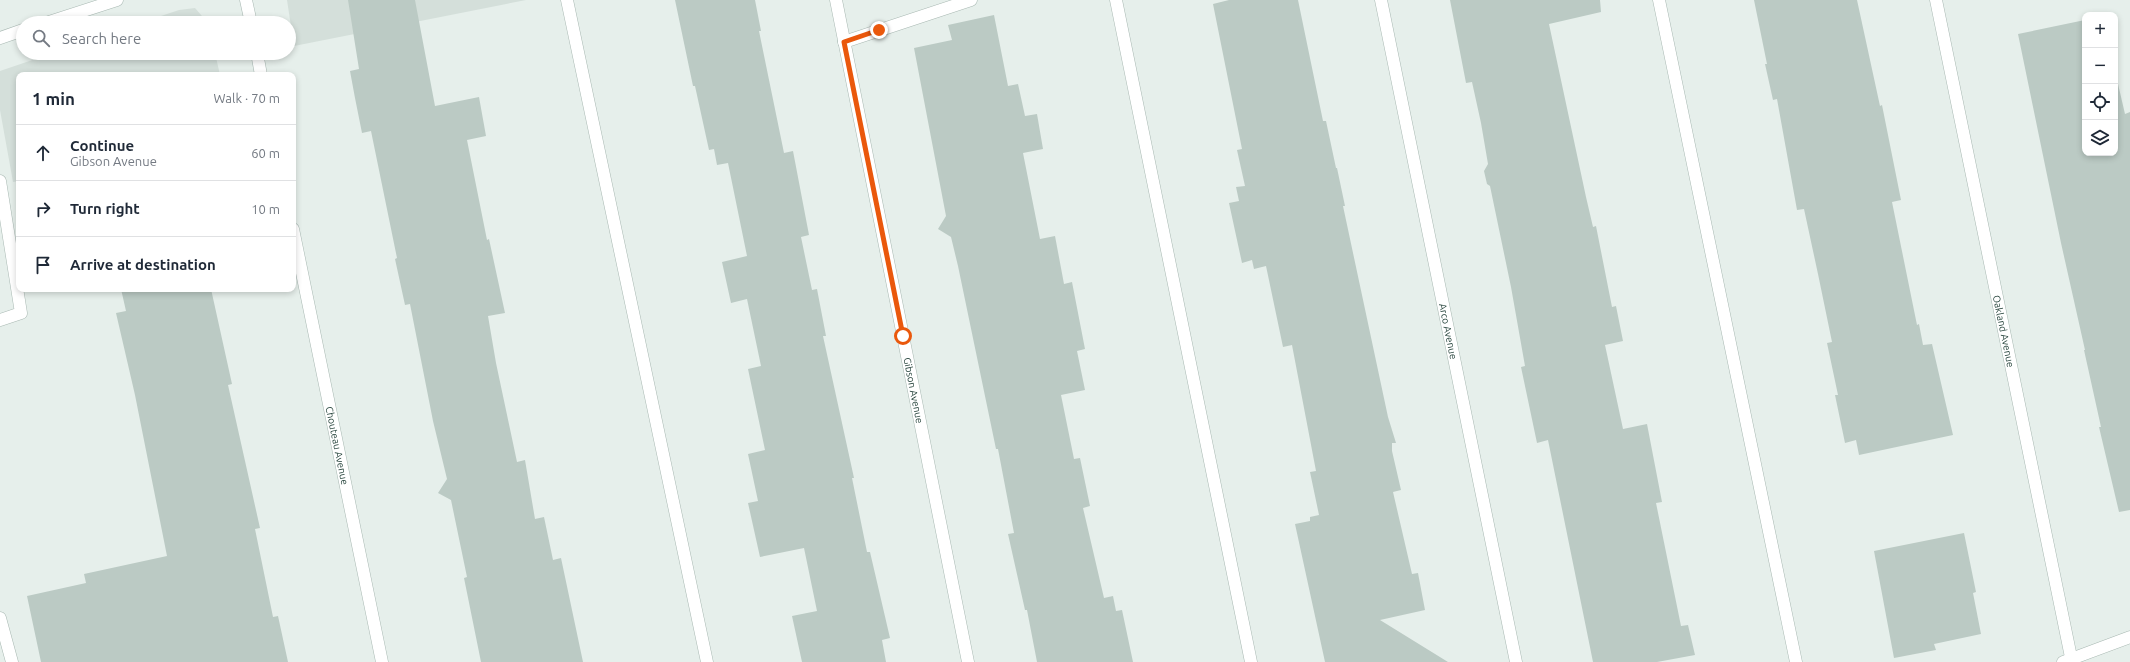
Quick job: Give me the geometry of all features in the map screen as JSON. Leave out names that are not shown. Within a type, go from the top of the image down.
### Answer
[{"type":"street","points":[[68,16],[117,0]]},
{"type":"street","points":[[246,0],[249,16]]},
{"type":"street","points":[[567,0],[708,662]]},
{"type":"street","name":"Gibson Avenue","points":[[836,0],[968,662]]},
{"type":"street","points":[[844,42],[971,0]]},
{"type":"street","points":[[1116,0],[1251,662]]},
{"type":"street","name":"Arco Avenue","points":[[1381,0],[1516,662]]},
{"type":"street","points":[[1659,0],[1796,662]]},
{"type":"street","name":"Oakland Avenue","points":[[1936,0],[2069,661]]},
{"type":"street","points":[[0,38],[16,32]]},
{"type":"street","points":[[258,60],[260,72]]},
{"type":"street","points":[[0,181],[16,282]]},
{"type":"street","name":"Chouteau Avenue","points":[[296,244],[382,662]]},
{"type":"street","points":[[0,320],[21,313],[18,292]]},
{"type":"street","points":[[0,618],[12,662]]},
{"type":"street","points":[[2069,661],[2130,637]]},
{"type":"shaded area","points":[[287,0],[526,0],[296,46],[296,16],[289,16]]},
{"type":"shaded area","points":[[195,8],[202,16],[161,16],[179,10]]},
{"type":"shaded area","points":[[32,60],[217,60],[219,72],[16,72],[16,182],[13,182],[0,110],[0,71]]},
{"type":"building","points":[[348,0],[415,0],[435,106],[479,97],[486,136],[467,140],[487,240],[489,239],[505,313],[488,316],[496,363],[517,462],[525,460],[535,519],[544,517],[553,560],[561,558],[583,662],[481,662],[464,578],[467,577],[451,500],[438,493],[447,479],[433,421],[410,304],[405,305],[371,131],[362,133],[350,71],[359,69]]},
{"type":"building","points":[[675,0],[755,0],[761,31],[759,31],[784,153],[793,151],[809,235],[801,237],[812,290],[817,289],[826,336],[823,336],[854,478],[852,478],[867,552],[870,552],[890,638],[882,640],[886,662],[802,662],[792,616],[817,611],[804,548],[760,557],[748,503],[758,501],[748,454],[765,450],[748,369],[761,366],[747,299],[731,303],[722,262],[747,256],[728,163],[717,165],[714,149],[709,150],[695,86],[693,86]]},
{"type":"building","points":[[1229,0],[1298,0],[1323,121],[1326,121],[1337,168],[1345,206],[1343,206],[1388,417],[1396,443],[1392,443],[1392,451],[1401,490],[1393,492],[1412,574],[1418,573],[1425,610],[1380,620],[1448,662],[1325,662],[1295,524],[1310,521],[1310,517],[1319,515],[1310,472],[1316,471],[1292,345],[1283,347],[1266,266],[1254,269],[1252,260],[1242,263],[1229,203],[1239,201],[1236,187],[1245,186],[1237,150],[1242,149],[1213,4]]},
{"type":"building","points":[[1450,0],[1600,0],[1601,12],[1549,24],[1593,227],[1596,226],[1612,307],[1616,306],[1623,341],[1605,345],[1623,429],[1647,424],[1662,502],[1656,503],[1681,626],[1688,625],[1695,655],[1657,662],[1593,662],[1548,440],[1537,443],[1521,367],[1525,366],[1511,287],[1490,186],[1487,184],[1484,171],[1488,164],[1481,123],[1472,82],[1466,83]]},
{"type":"building","points":[[1754,0],[1857,0],[1880,106],[1882,105],[1901,200],[1892,202],[1917,325],[1919,324],[1923,345],[1932,344],[1953,435],[1859,455],[1856,440],[1845,443],[1835,395],[1838,395],[1827,343],[1832,342],[1804,209],[1797,210],[1777,99],[1773,100]]},
{"type":"building","points":[[994,15],[1008,86],[1018,84],[1025,116],[1037,114],[1043,149],[1023,153],[1040,239],[1055,236],[1064,284],[1072,282],[1085,349],[1077,351],[1085,390],[1061,395],[1074,459],[1080,458],[1090,506],[1083,508],[1104,598],[1113,596],[1116,611],[1122,610],[1133,662],[1037,662],[1027,610],[1025,610],[1008,534],[1014,533],[998,449],[996,449],[958,266],[951,237],[938,229],[946,216],[914,48],[952,40],[948,25]]},
{"type":"building","points":[[2082,21],[2082,156],[2118,156],[2118,84],[2125,114],[2130,112],[2130,510],[2119,512],[2099,427],[2101,427],[2018,34]]},
{"type":"building","points":[[122,292],[212,292],[232,384],[228,385],[260,528],[255,529],[273,617],[278,616],[288,662],[41,662],[27,596],[86,583],[84,574],[167,556],[135,395],[116,313],[126,311]]},
{"type":"building","points":[[1964,533],[1976,592],[1973,593],[1981,634],[1934,644],[1936,650],[1894,658],[1874,551]]},
{"type":"route","points":[[879,30],[844,42],[903,336]]}]
